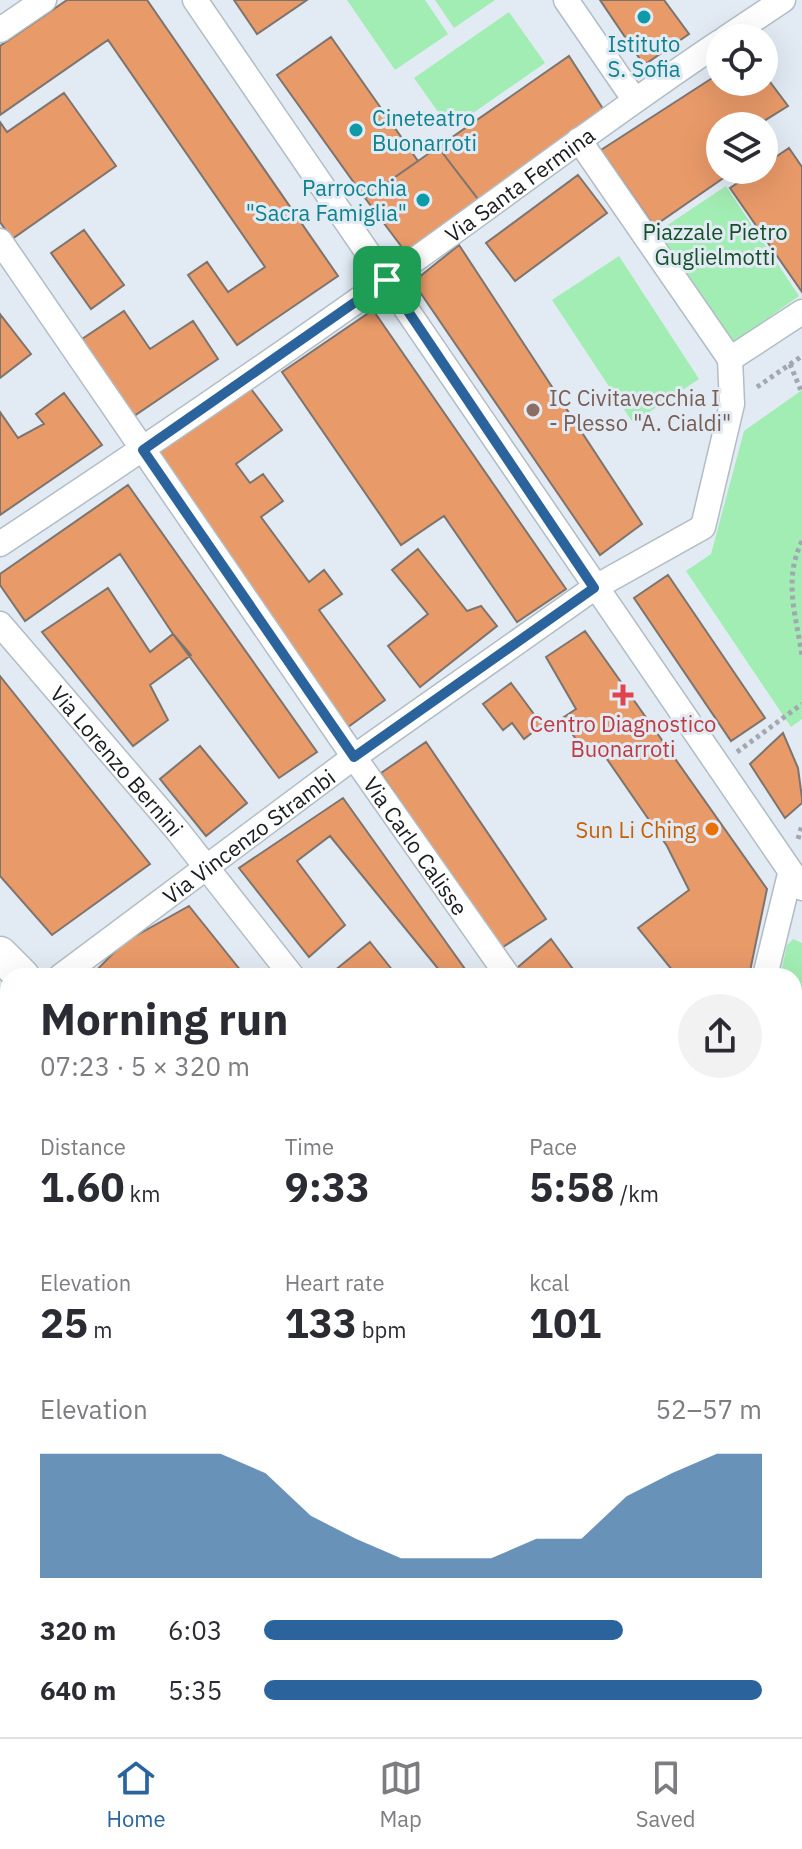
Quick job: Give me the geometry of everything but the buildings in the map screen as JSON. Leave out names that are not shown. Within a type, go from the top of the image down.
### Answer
[{"type":"street","points":[[0,30],[44,0]]},
{"type":"street","points":[[195,0],[796,881],[768,968]]},
{"type":"street","points":[[566,0],[634,99]]},
{"type":"street","points":[[747,24],[783,0]]},
{"type":"street","name":"Via Santa Fermina","points":[[0,544],[143,450],[387,280],[634,99],[706,51]]},
{"type":"street","points":[[579,140],[730,359],[802,312]]},
{"type":"street","name":"Via Carlo Calisse","points":[[0,241],[10,276],[143,450],[502,968]]},
{"type":"street","name":"Via Vincenzo Strambi","points":[[71,968],[354,757],[594,588],[703,527],[732,404],[730,359]]},
{"type":"street","name":"Via Lorenzo Bernini","points":[[0,624],[205,866],[286,968]]},
{"type":"path","points":[[732,404],[802,356]]},
{"type":"path","points":[[790,364],[802,393]]},
{"type":"path","points":[[802,541],[792,561],[791,585],[802,656]]},
{"type":"path","points":[[717,767],[802,704]]},
{"type":"green space","points":[[347,0],[425,0],[448,34],[395,70]]},
{"type":"green space","points":[[435,0],[495,0],[454,28]]},
{"type":"green space","points":[[509,12],[545,63],[450,129],[414,78]]},
{"type":"green space","name":"Piazzale Pietro Guglielmotti","points":[[726,186],[799,296],[733,343],[657,232]]},
{"type":"green space","points":[[619,256],[699,379],[633,423],[552,300]]},
{"type":"green space","points":[[802,390],[802,719],[791,727],[686,571],[711,554],[744,431]]},
{"type":"green space","points":[[793,939],[802,943],[802,968],[782,968],[787,945]]},
{"type":"place","name":"Istituto S. Sofia","points":[[644,17]]},
{"type":"place","name":"Cineteatro Buonarroti","points":[[356,130]]},
{"type":"place","name":"Parrocchia \"Sacra Famiglia\"","points":[[423,200]]},
{"type":"place","name":"IC Civitavecchia I - Plesso \"A. Cialdi\"","points":[[533,410]]},
{"type":"place","name":"Centro Diagnostico Buonarroti","points":[[623,695]]},
{"type":"place","name":"Sun Li Ching","points":[[712,829]]},
{"type":"route","points":[[387,280],[594,588],[354,757],[143,450],[387,280]]}]
